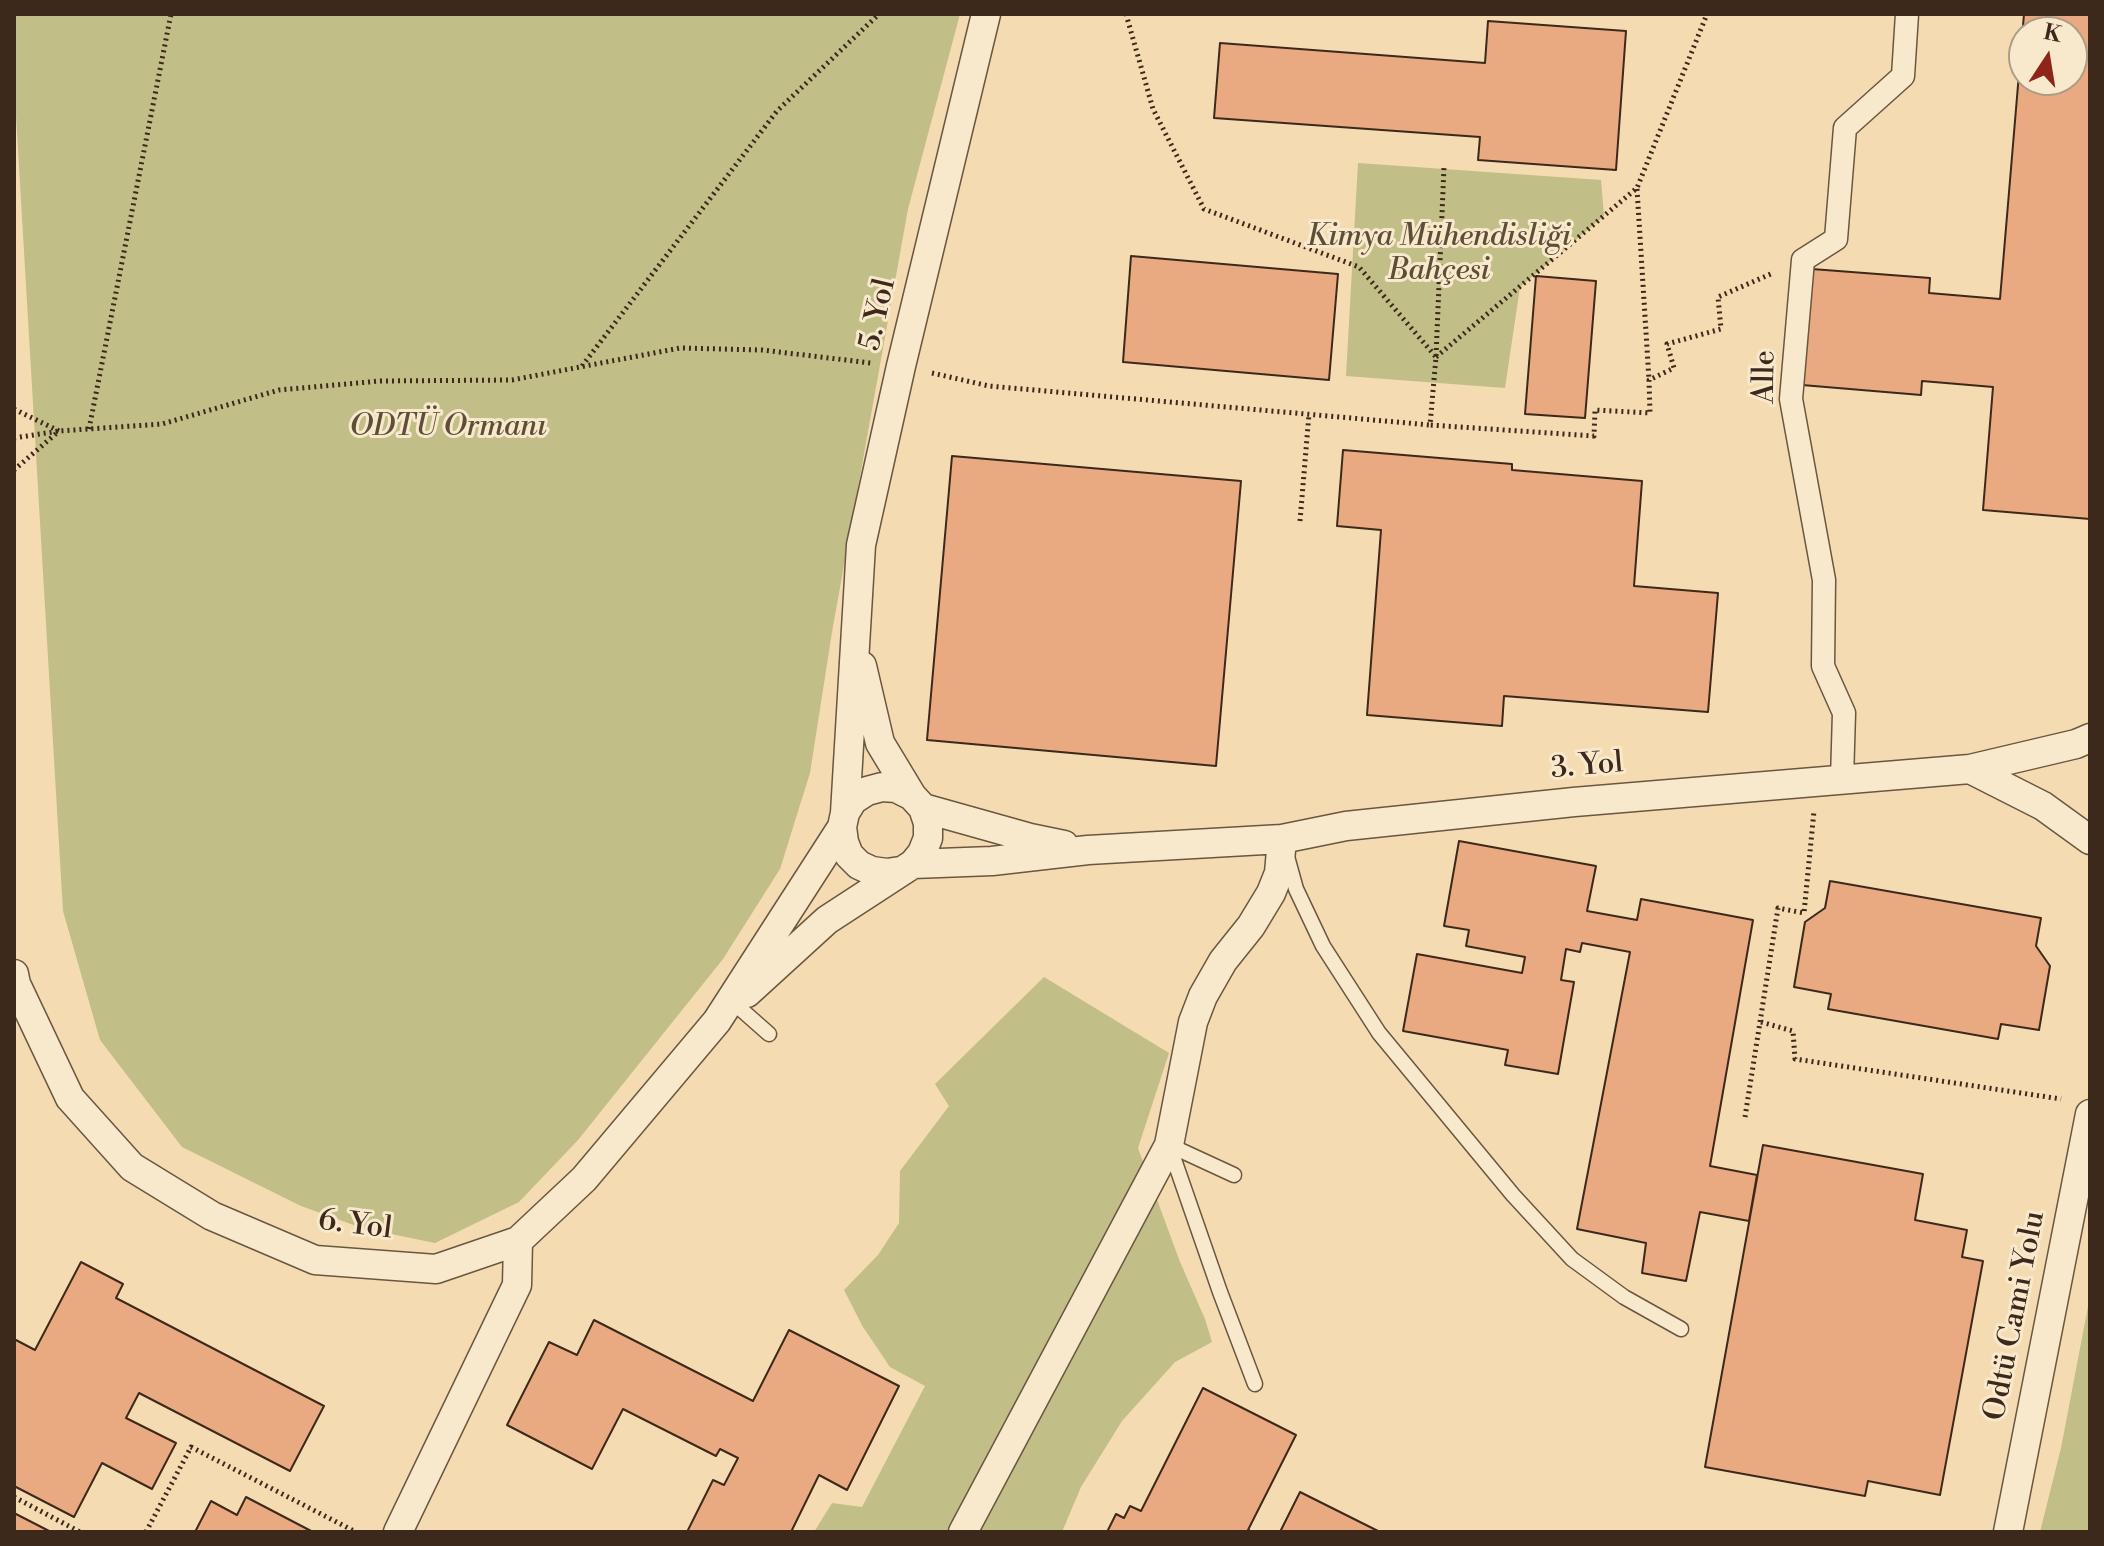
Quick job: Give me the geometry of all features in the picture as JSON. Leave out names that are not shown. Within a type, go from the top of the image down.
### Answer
[{"type":"street","name":"5. Yol","points":[[844,820],[861,545],[986,14]]},
{"type":"street","points":[[1803,260],[1836,239],[1845,128],[1903,76],[1907,14]]},
{"type":"street","name":"Alle","points":[[1803,260],[1791,399],[1824,580],[1823,666],[1844,713],[1830,780]]},
{"type":"street","name":"5. Yol","points":[[855,634],[880,743],[917,802]]},
{"type":"street","name":"3. Yol","points":[[906,867],[1088,850],[1282,839],[1346,826],[1574,802],[1970,769],[2090,738]]},
{"type":"street","points":[[1970,769],[2043,806],[2090,840]]},
{"type":"street","points":[[882,787],[896,788],[917,802],[928,823],[928,838],[922,853],[906,867],[887,873],[872,871],[859,865],[849,855],[844,842],[844,820],[853,800],[867,791],[882,787]]},
{"type":"street","name":"3. Yol","points":[[917,802],[1030,838],[1088,850]]},
{"type":"street","name":"6. Yol","points":[[726,1012],[844,820]]},
{"type":"street","points":[[963,1532],[1169,1145],[1193,1022],[1203,996],[1223,961],[1251,926],[1271,893],[1279,873],[1282,839]]},
{"type":"street","name":"6. Yol","points":[[14,974],[70,1098],[132,1167],[212,1216],[315,1260],[436,1269],[518,1241],[584,1179],[726,1012],[827,920],[906,867]]},
{"type":"street","name":"Odtü Cami Yolu","points":[[2008,1532],[2090,1114]]},
{"type":"street","points":[[398,1532],[517,1285],[518,1241]]},
{"type":"lane","points":[[1282,839],[1308,918],[1379,1033],[1513,1195],[1572,1259],[1624,1297],[1681,1329]]},
{"type":"lane","points":[[726,1012],[769,1034]]},
{"type":"lane","points":[[1169,1145],[1234,1175]]},
{"type":"lane","points":[[1169,1145],[1255,1384]]},
{"type":"path","points":[[89,429],[171,14]]},
{"type":"path","points":[[582,367],[777,111],[879,14]]},
{"type":"path","points":[[1126,14],[1153,109],[1204,209],[1359,267],[1436,357]]},
{"type":"path","points":[[14,438],[59,431],[162,424],[279,390],[380,381],[512,380],[680,348],[762,350],[901,366],[989,386],[1430,425],[1594,436],[1595,410],[1650,413],[1637,188],[1707,14]]},
{"type":"path","points":[[1430,425],[1444,167]]},
{"type":"path","points":[[1436,357],[1637,188]]},
{"type":"path","points":[[1649,380],[1674,368],[1667,344],[1721,329],[1718,297],[1803,260]]},
{"type":"path","points":[[14,409],[59,431]]},
{"type":"path","points":[[1300,521],[1309,414]]},
{"type":"path","points":[[14,470],[59,431]]},
{"type":"path","points":[[1745,1117],[1778,908],[1804,913],[1830,780]]},
{"type":"path","points":[[1761,1022],[1793,1031],[1795,1059],[2062,1100]]},
{"type":"path","points":[[146,1532],[191,1447],[356,1532]]},
{"type":"path","points":[[14,1497],[80,1532]]},
{"type":"green space","name":"ODTÜ Ormanı","points":[[14,14],[960,14],[908,209],[832,632],[810,773],[780,869],[723,959],[578,1140],[519,1202],[435,1243],[362,1228],[301,1206],[182,1147],[100,1040],[63,911],[14,82]]},
{"type":"green space","name":"Kimya Mühendisliği Bahçesi","points":[[1358,163],[1601,180],[1604,216],[1520,287],[1505,388],[1346,376]]},
{"type":"green space","points":[[1044,977],[1169,1053],[1138,1148],[1212,1342],[1175,1362],[1122,1421],[1081,1487],[1062,1532],[814,1532],[832,1503],[862,1507],[925,1386],[890,1367],[863,1327],[844,1290],[878,1255],[899,1223],[900,1171],[949,1106],[935,1084]]},
{"type":"green space","points":[[2090,1296],[2090,1532],[2040,1532],[2061,1448]]},
{"type":"building","points":[[2024,14],[2090,14],[2090,519],[1983,510],[1993,387],[1922,381],[1921,395],[1802,385],[1812,269],[1930,278],[1929,293],[2000,299],[2017,96],[2088,96],[2088,16]]},
{"type":"building","points":[[1488,21],[1626,31],[1616,170],[1478,160],[1480,137],[1214,118],[1220,43],[1485,63]]},
{"type":"building","points":[[1131,256],[1338,274],[1329,380],[1123,362]]},
{"type":"building","points":[[1536,276],[1596,281],[1585,418],[1525,414]]},
{"type":"building","points":[[1343,450],[1512,464],[1512,470],[1642,481],[1634,586],[1718,593],[1708,712],[1504,696],[1502,726],[1367,715],[1381,530],[1337,526]]},
{"type":"building","points":[[952,456],[1241,481],[1216,766],[927,740]]},
{"type":"building","points":[[1459,841],[1596,866],[1587,911],[1637,920],[1641,899],[1753,920],[1710,1166],[1757,1175],[1749,1221],[1700,1212],[1686,1281],[1642,1273],[1646,1243],[1577,1229],[1630,952],[1582,943],[1580,952],[1566,949],[1561,980],[1574,982],[1558,1074],[1505,1065],[1508,1050],[1403,1031],[1417,954],[1522,973],[1525,957],[1466,946],[1469,930],[1444,926]]},
{"type":"building","points":[[1830,881],[2041,918],[2036,946],[2050,966],[2039,1030],[2001,1024],[1998,1039],[1828,1009],[1831,994],[1794,987],[1805,922],[1825,908]]},
{"type":"building","points":[[1763,1145],[1923,1174],[1915,1220],[1967,1230],[1962,1257],[1983,1261],[1940,1495],[1868,1481],[1865,1496],[1705,1467]]},
{"type":"building","points":[[81,1262],[123,1284],[116,1298],[324,1406],[290,1471],[139,1393],[126,1418],[176,1443],[152,1489],[102,1463],[74,1517],[14,1486],[14,1339],[35,1350]]},
{"type":"building","points":[[594,1320],[753,1401],[789,1330],[899,1386],[847,1490],[819,1475],[791,1532],[687,1532],[713,1480],[724,1485],[738,1458],[720,1449],[716,1456],[623,1409],[592,1469],[507,1425],[549,1342],[577,1355]]},
{"type":"building","points":[[1203,1388],[1296,1435],[1248,1530],[1253,1532],[1107,1532],[1116,1514],[1124,1518],[1130,1506],[1141,1511]]},
{"type":"building","points":[[1300,1492],[1380,1532],[1280,1532]]},
{"type":"building","points":[[246,1497],[313,1532],[195,1532],[211,1501],[237,1515]]},
{"type":"building","points":[[14,1513],[51,1532],[14,1532]]}]
